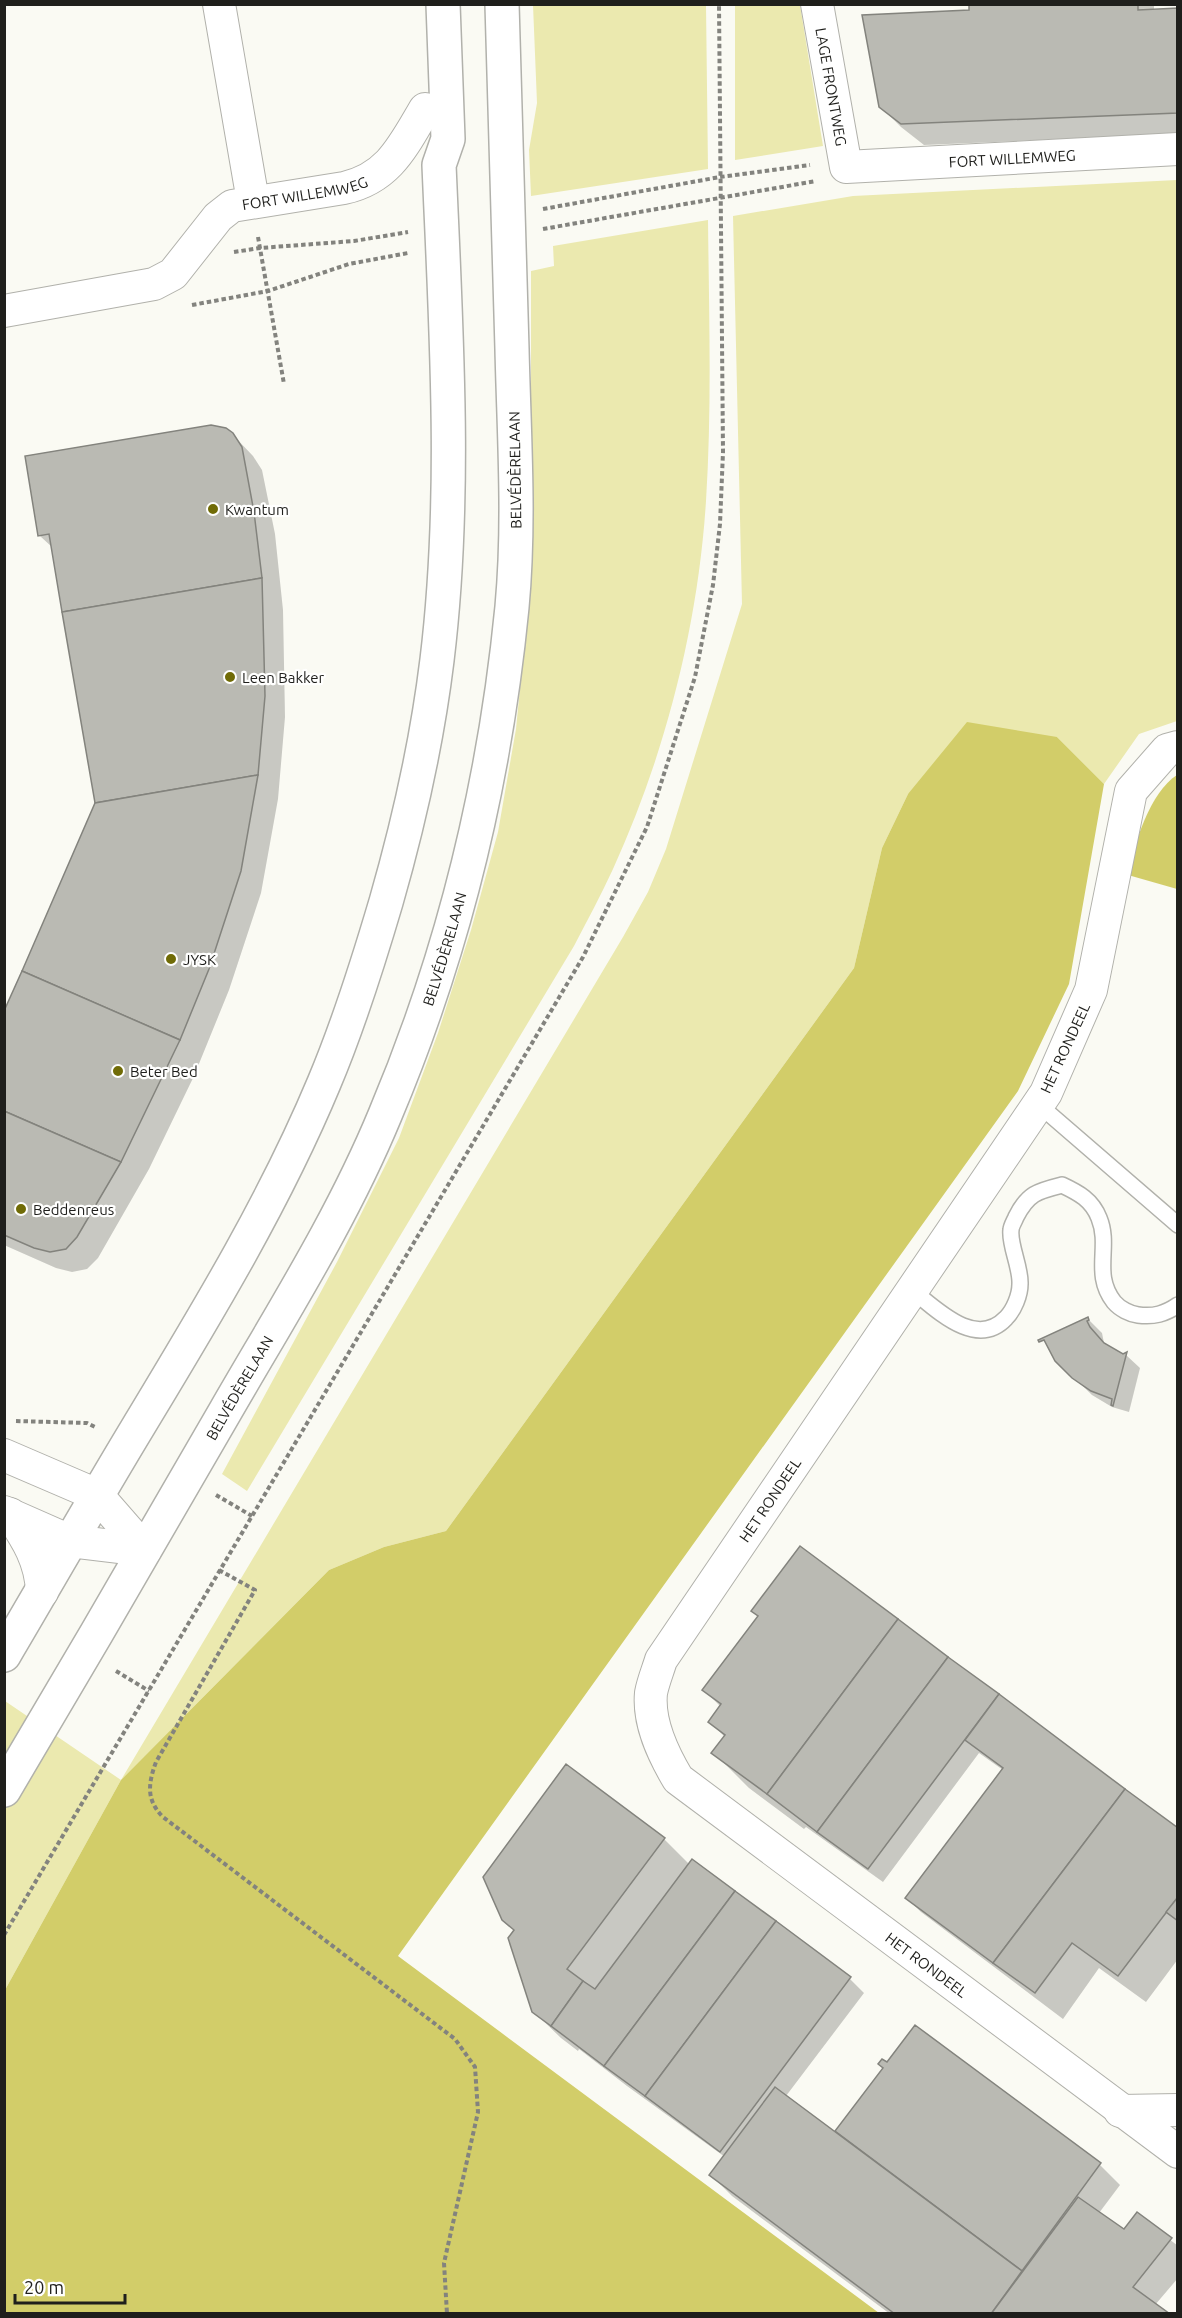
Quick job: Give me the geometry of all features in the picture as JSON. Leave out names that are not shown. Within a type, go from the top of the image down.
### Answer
[{"type":"main road","points":[[4,1655],[229,1272],[282,1172],[323,1085],[367,966],[412,806],[424,749],[437,659],[447,547],[447,411],[439,165],[428,138],[420,4]]},
{"type":"main road","points":[[439,165],[448,139],[443,4]]},
{"type":"main road","name":"BELVÉDÈRELAAN","points":[[4,1790],[309,1270],[358,1175],[410,1054],[433,989],[465,879],[498,714],[512,602],[516,543],[516,466],[501,4]]},
{"type":"street","points":[[219,4],[253,201]]},
{"type":"street","name":"LAGE FRONTWEG","points":[[817,4],[846,167]]},
{"type":"street","name":"FORT WILLEMWEG","points":[[4,311],[154,284],[163,280],[172,274],[225,210],[232,206],[344,188],[374,177],[387,167],[399,152],[425,109]]},
{"type":"street","name":"FORT WILLEMWEG","points":[[846,167],[1178,149]]},
{"type":"street","name":"HET RONDEEL","points":[[1178,747],[1167,750],[1131,791],[1092,990],[1046,1093],[661,1660],[651,1693],[654,1724],[662,1752],[678,1779],[1120,2111],[1178,2152]]},
{"type":"street","points":[[4,1455],[97,1495],[145,1550]]},
{"type":"street","points":[[7,1513],[70,1541],[145,1550]]},
{"type":"street","points":[[7,1513],[33,1552],[39,1566],[42,1592]]},
{"type":"street","points":[[1120,2111],[1178,2110]]},
{"type":"lane","points":[[1038,1104],[1178,1225]]},
{"type":"lane","points":[[912,1290],[958,1325],[985,1330],[999,1324],[1016,1304],[1021,1285],[1011,1230],[1017,1215],[1025,1201],[1035,1192],[1062,1185],[1092,1203],[1100,1220],[1103,1237],[1102,1275],[1106,1292],[1118,1306],[1132,1314],[1149,1316],[1167,1313],[1178,1305]]},
{"type":"path","points":[[4,1935],[583,957],[647,828],[695,677],[705,633],[720,524],[723,440],[719,4]]},
{"type":"path","points":[[253,201],[284,384]]},
{"type":"path","points":[[219,1570],[255,1590],[156,1762],[149,1787],[152,1802],[163,1817],[455,2039],[475,2067],[478,2112],[444,2263],[447,2313]]},
{"type":"shaded area","points":[[533,5],[706,5],[708,169],[531,196],[529,150],[537,103]]},
{"type":"shaded area","points":[[735,5],[800,5],[823,146],[735,160]]},
{"type":"shaded area","points":[[1177,180],[1177,721],[1139,734],[1104,784],[1057,737],[908,794],[882,848],[854,968],[446,1531],[384,1547],[329,1570],[121,1780],[623,937],[648,892],[666,849],[742,604],[733,216],[853,196]]},
{"type":"shaded area","points":[[708,220],[709,431],[702,548],[687,643],[676,690],[632,826],[574,946],[247,1491],[222,1474],[337,1262],[399,1138],[438,1033],[471,930],[498,832],[516,729],[531,577],[531,271],[554,266],[553,246]]},
{"type":"shaded area","points":[[967,722],[1057,737],[1104,784],[1069,984],[1018,1091],[398,1956],[879,2313],[5,2313],[5,1990],[121,1780],[329,1570],[384,1547],[446,1531],[854,968],[882,848],[908,794]]},
{"type":"shaded area","points":[[1177,775],[1177,889],[1128,875],[1139,834],[1151,806],[1167,783]]},
{"type":"shaded area","points":[[5,1701],[121,1780],[5,1990]]},
{"type":"building","points":[[969,4],[1138,4],[1138,10],[1178,8],[1178,113],[901,124],[879,107],[862,15],[969,10]]},
{"type":"building","points":[[211,425],[226,428],[233,433],[242,447],[254,512],[262,578],[62,612],[49,534],[38,536],[25,456]]},
{"type":"building","points":[[262,578],[265,696],[258,775],[95,803],[62,612]]},
{"type":"building","points":[[258,775],[241,871],[209,969],[180,1040],[22,971],[95,803]]},
{"type":"building","points":[[22,971],[180,1040],[121,1162],[4,1111],[4,1011]]},
{"type":"building","points":[[4,1111],[121,1162],[77,1237],[66,1249],[50,1252],[4,1235]]},
{"type":"building","points":[[1088,1317],[1090,1327],[1104,1343],[1123,1354],[1127,1352],[1113,1406],[1111,1405],[1112,1399],[1091,1391],[1072,1378],[1055,1361],[1044,1340],[1039,1342],[1038,1340]]},
{"type":"building","points":[[800,1546],[898,1619],[767,1794],[711,1753],[725,1735],[708,1722],[721,1704],[702,1690],[758,1616],[751,1611]]},
{"type":"building","points":[[898,1619],[948,1657],[817,1832],[767,1794]]},
{"type":"building","points":[[948,1657],[999,1694],[868,1869],[817,1832]]},
{"type":"building","points":[[999,1694],[1125,1789],[993,1963],[905,1898],[1003,1768],[965,1740]]},
{"type":"building","points":[[566,1764],[665,1838],[567,1969],[583,1981],[551,2026],[532,2012],[508,1938],[514,1930],[502,1920],[483,1877]]},
{"type":"building","points":[[1125,1789],[1178,1828],[1178,1897],[1118,1976],[1072,1943],[1035,1993],[993,1963]]},
{"type":"building","points":[[692,1859],[735,1891],[604,2066],[551,2026],[583,1981],[595,1989]]},
{"type":"building","points":[[735,1891],[776,1921],[645,2096],[604,2066]]},
{"type":"building","points":[[1178,1897],[1178,1921],[1166,1912]]},
{"type":"building","points":[[776,1921],[851,1977],[720,2152],[645,2096]]},
{"type":"building","points":[[915,2025],[1101,2163],[1022,2271],[835,2131],[883,2068],[878,2064],[882,2059],[887,2062]]},
{"type":"building","points":[[775,2087],[1022,2271],[991,2314],[895,2314],[709,2175]]},
{"type":"building","points":[[1078,2197],[1124,2229],[1137,2212],[1172,2238],[1133,2287],[1170,2314],[991,2314]]},
{"type":"place","name":"Kwantum","points":[[213,509]]},
{"type":"place","name":"Leen Bakker","points":[[230,677]]},
{"type":"place","name":"JYSK","points":[[171,959]]},
{"type":"place","name":"Beter Bed","points":[[118,1071]]},
{"type":"place","name":"Beddenreus","points":[[21,1209]]}]
